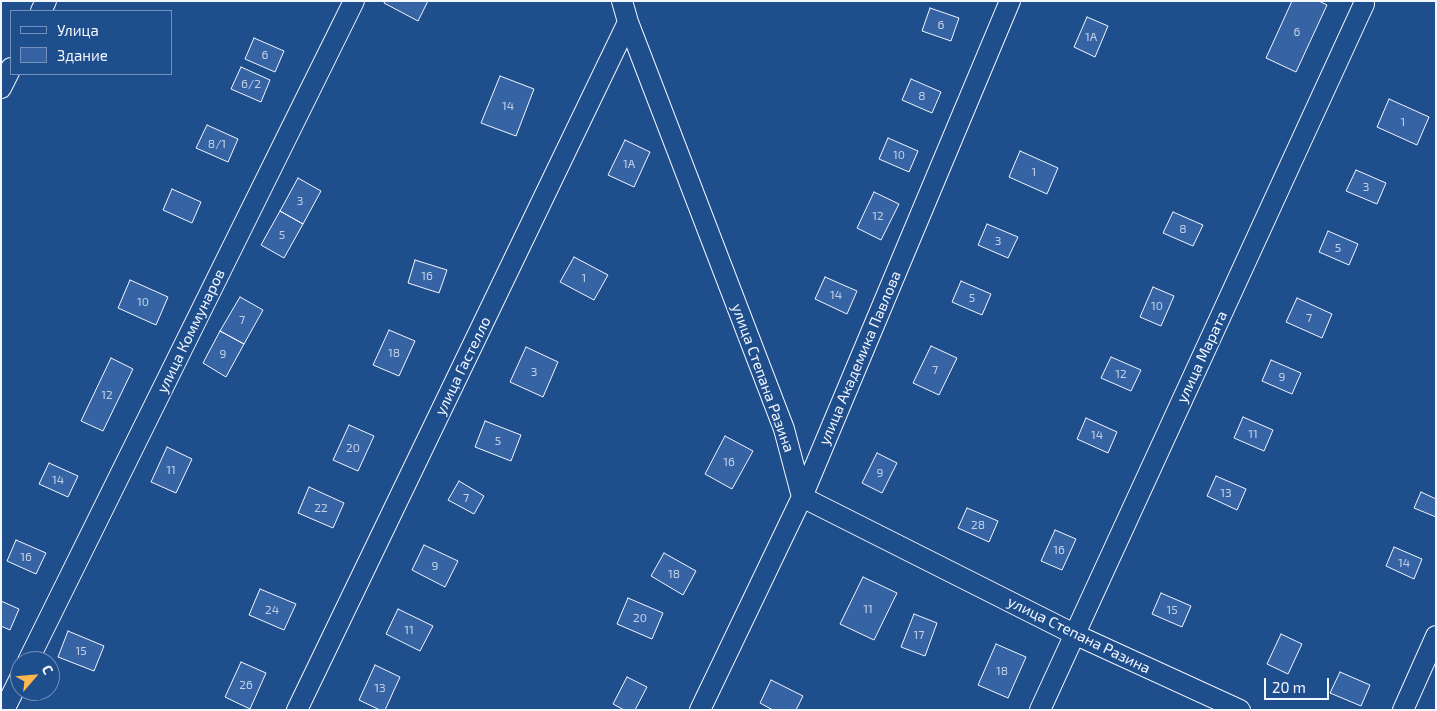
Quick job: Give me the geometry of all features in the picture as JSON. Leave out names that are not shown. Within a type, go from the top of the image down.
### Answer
[{"type":"street","name":"улица Коммунаров","points":[[33,651],[354,1]]},
{"type":"street","name":"улица Степана Разина","points":[[622,1],[628,22],[784,429],[802,497],[1074,634],[1240,710]]},
{"type":"street","name":"улица Академика Павлова","points":[[700,710],[802,497],[1010,1]]},
{"type":"street","name":"улица Марата","points":[[1040,710],[1364,4]]},
{"type":"street","name":"улица Гастелло","points":[[297,710],[628,22]]},
{"type":"street","points":[[1,88],[10,70]]},
{"type":"street","points":[[1403,710],[1436,636]]},
{"type":"street","points":[[4,710],[10,698]]},
{"type":"building","points":[[385,1],[428,1],[418,21],[384,3]]},
{"type":"building","points":[[1292,1],[1319,1],[1327,5],[1296,72],[1266,58]]},
{"type":"building","points":[[930,8],[959,18],[951,41],[922,31]]},
{"type":"building","points":[[1087,17],[1108,26],[1095,57],[1074,47]]},
{"type":"building","points":[[254,38],[284,51],[275,72],[245,59]]},
{"type":"building","points":[[241,67],[270,80],[261,102],[231,89]]},
{"type":"building","points":[[500,76],[534,89],[516,136],[481,123]]},
{"type":"building","points":[[911,79],[941,92],[932,113],[902,100]]},
{"type":"building","points":[[1389,99],[1429,117],[1417,145],[1377,127]]},
{"type":"building","points":[[207,125],[238,139],[228,162],[196,148]]},
{"type":"building","points":[[888,138],[918,151],[909,172],[879,159]]},
{"type":"building","points":[[625,140],[650,152],[634,187],[608,175]]},
{"type":"building","points":[[1020,151],[1058,168],[1047,194],[1009,177]]},
{"type":"building","points":[[1356,170],[1386,183],[1377,204],[1346,191]]},
{"type":"building","points":[[298,178],[321,191],[303,224],[280,211]]},
{"type":"building","points":[[172,189],[201,202],[192,223],[163,210]]},
{"type":"building","points":[[874,192],[899,204],[881,240],[857,228]]},
{"type":"building","points":[[280,211],[303,224],[284,258],[261,245]]},
{"type":"building","points":[[1173,212],[1203,225],[1193,246],[1163,233]]},
{"type":"building","points":[[987,224],[1018,237],[1008,258],[978,245]]},
{"type":"building","points":[[1328,231],[1358,244],[1349,265],[1319,252]]},
{"type":"building","points":[[574,257],[608,275],[594,300],[560,282]]},
{"type":"building","points":[[415,260],[447,270],[439,293],[408,283]]},
{"type":"building","points":[[825,277],[857,291],[847,314],[815,299]]},
{"type":"building","points":[[130,280],[168,297],[156,325],[118,308]]},
{"type":"building","points":[[961,281],[991,294],[982,315],[952,302]]},
{"type":"building","points":[[1153,287],[1174,296],[1161,326],[1140,317]]},
{"type":"building","points":[[240,297],[263,310],[244,344],[220,331]]},
{"type":"building","points":[[1297,298],[1332,314],[1322,338],[1286,322]]},
{"type":"building","points":[[389,330],[415,341],[399,376],[373,365]]},
{"type":"building","points":[[220,331],[244,344],[226,377],[203,363]]},
{"type":"building","points":[[931,346],[957,358],[939,395],[913,383]]},
{"type":"building","points":[[526,347],[558,362],[543,397],[510,382]]},
{"type":"building","points":[[1111,357],[1141,370],[1131,391],[1101,378]]},
{"type":"building","points":[[111,358],[133,369],[103,431],[81,421]]},
{"type":"building","points":[[1271,360],[1301,373],[1292,394],[1262,381]]},
{"type":"building","points":[[1243,417],[1273,430],[1264,451],[1234,438]]},
{"type":"building","points":[[1086,418],[1117,432],[1108,453],[1077,439]]},
{"type":"building","points":[[485,421],[521,435],[511,461],[475,447]]},
{"type":"building","points":[[349,425],[374,436],[358,471],[333,460]]},
{"type":"building","points":[[725,436],[753,451],[732,489],[705,474]]},
{"type":"building","points":[[167,447],[192,459],[176,493],[151,482]]},
{"type":"building","points":[[877,453],[897,463],[882,493],[862,483]]},
{"type":"building","points":[[49,463],[78,476],[68,497],[39,484]]},
{"type":"building","points":[[1216,476],[1246,489],[1237,510],[1207,496]]},
{"type":"building","points":[[459,481],[484,496],[474,514],[448,500]]},
{"type":"building","points":[[309,487],[344,503],[333,528],[298,513]]},
{"type":"building","points":[[1421,492],[1436,499],[1436,517],[1414,508]]},
{"type":"building","points":[[967,508],[998,521],[989,542],[958,528]]},
{"type":"building","points":[[1055,530],[1076,539],[1062,570],[1041,561]]},
{"type":"building","points":[[16,540],[46,553],[36,574],[7,561]]},
{"type":"building","points":[[424,545],[458,561],[445,587],[412,570]]},
{"type":"building","points":[[1394,547],[1422,559],[1414,579],[1386,566]]},
{"type":"building","points":[[664,553],[696,571],[683,595],[651,576]]},
{"type":"building","points":[[863,577],[897,593],[874,640],[840,624]]},
{"type":"building","points":[[260,589],[296,604],[284,630],[249,615]]},
{"type":"building","points":[[1161,593],[1191,606],[1182,627],[1152,614]]},
{"type":"building","points":[[628,598],[663,613],[652,639],[617,624]]},
{"type":"building","points":[[1,601],[19,609],[10,630],[1,626]]},
{"type":"building","points":[[398,609],[433,626],[420,651],[386,634]]},
{"type":"building","points":[[914,614],[937,623],[925,656],[901,647]]},
{"type":"building","points":[[68,631],[104,646],[94,671],[60,658],[60,652]]},
{"type":"building","points":[[1281,634],[1302,644],[1288,674],[1267,664]]},
{"type":"building","points":[[996,644],[1026,657],[1008,698],[978,685]]},
{"type":"building","points":[[241,662],[266,673],[250,709],[225,697]]},
{"type":"building","points":[[375,665],[400,677],[385,710],[380,710],[359,700]]},
{"type":"building","points":[[1340,672],[1370,685],[1361,706],[1330,693]]},
{"type":"building","points":[[627,677],[647,687],[635,710],[624,710],[613,704]]},
{"type":"building","points":[[771,680],[803,696],[796,710],[773,710],[760,703]]}]
